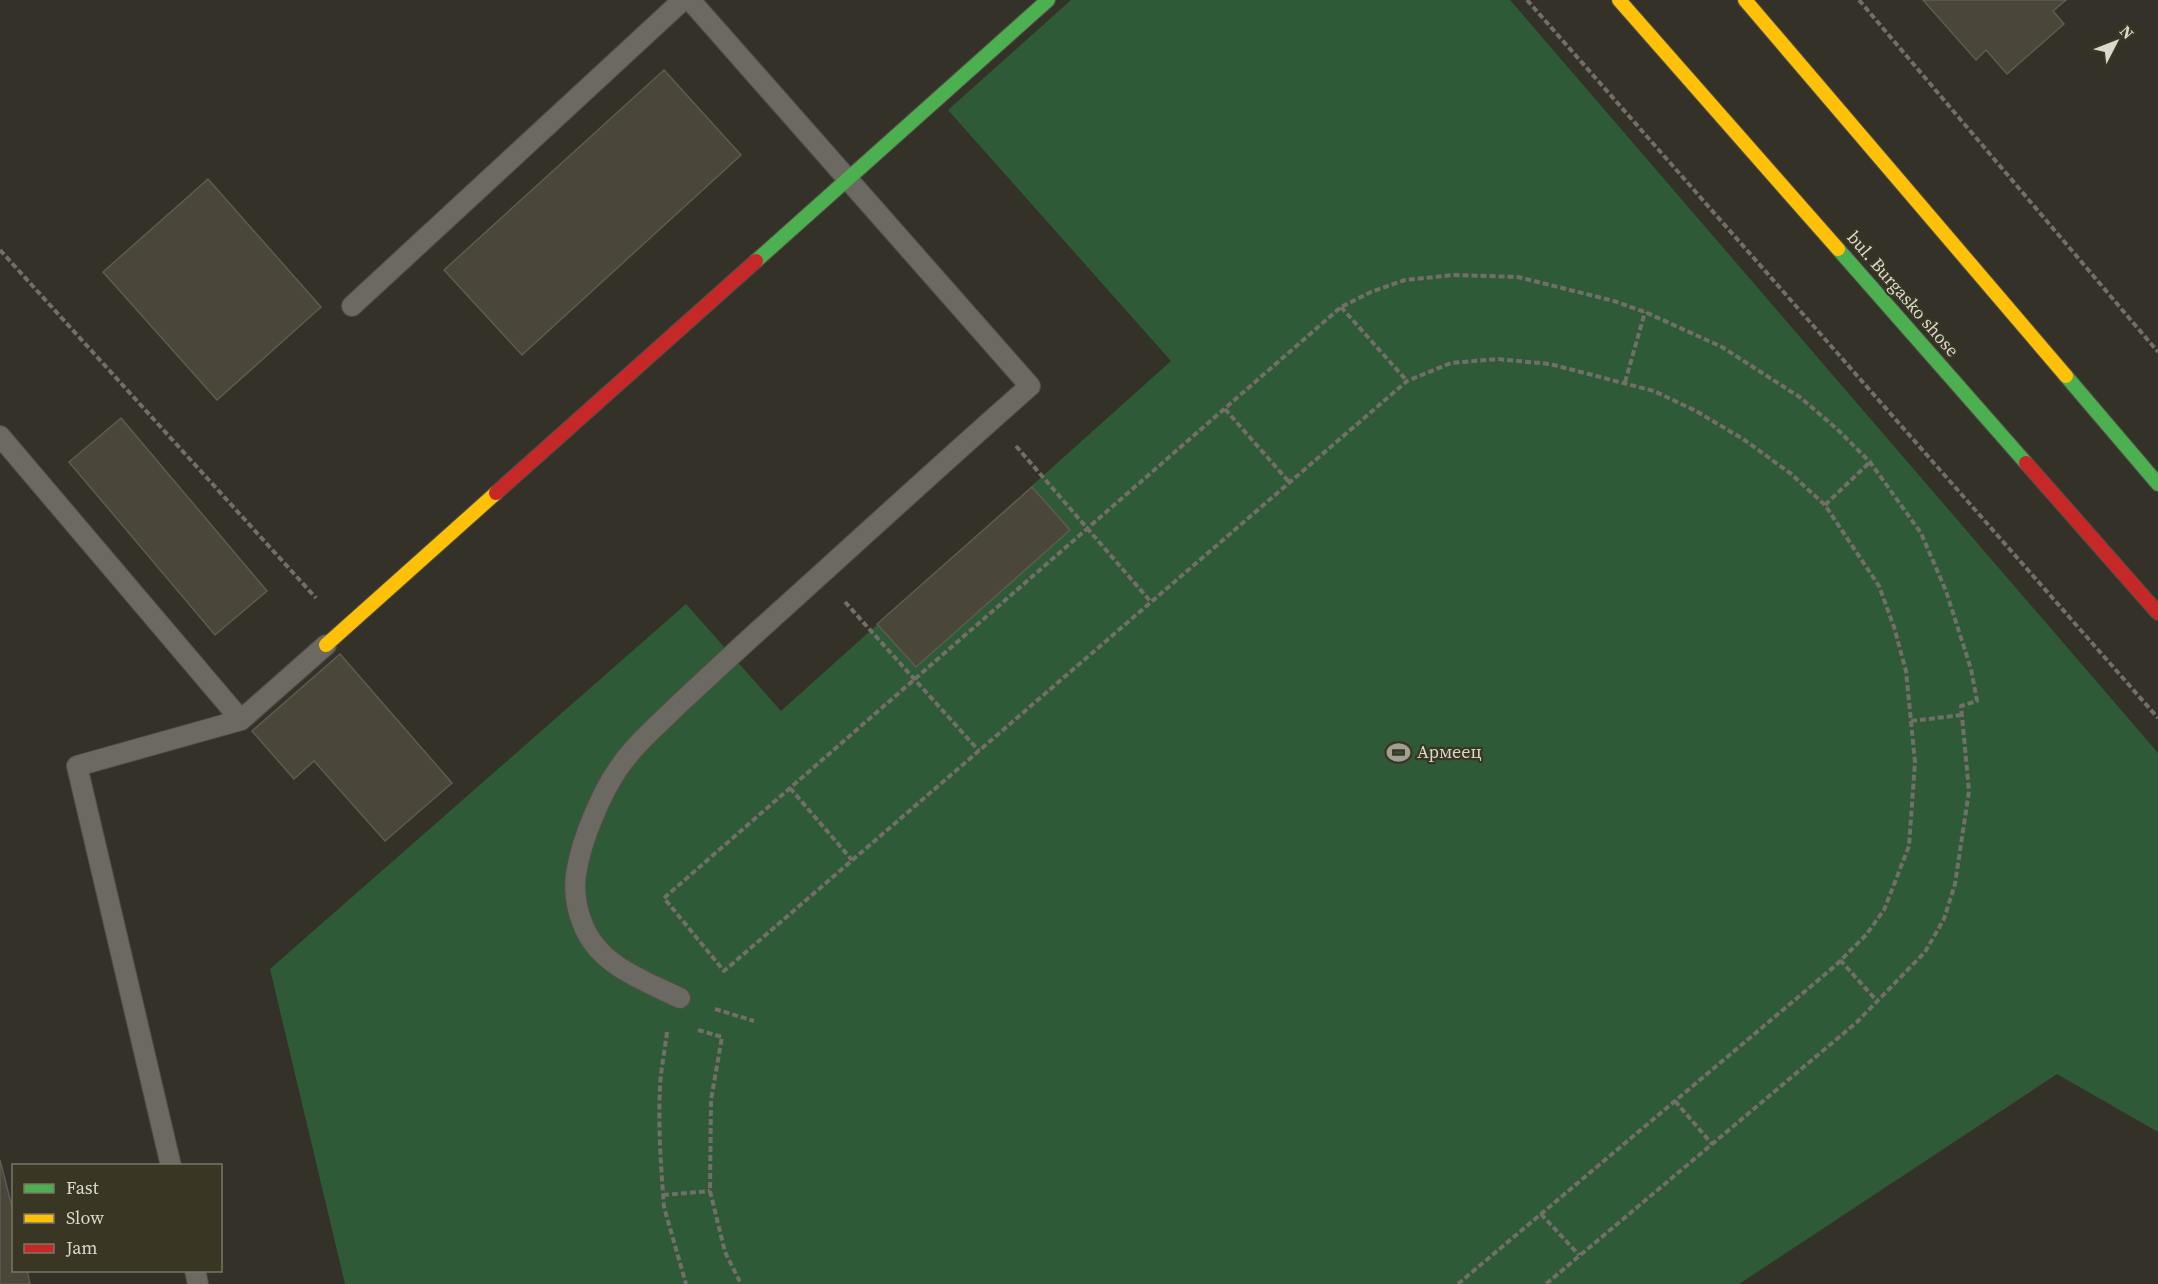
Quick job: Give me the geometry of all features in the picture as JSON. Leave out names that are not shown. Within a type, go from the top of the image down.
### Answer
[{"type":"main road","points":[[326,645],[849,179],[1026,7],[1048,0]]},
{"type":"main road","name":"bul. Burgasko shose","points":[[1619,0],[2158,614]]},
{"type":"main road","points":[[1745,0],[2158,484]]},
{"type":"lane","points":[[352,306],[683,0]]},
{"type":"lane","points":[[680,998],[611,962],[594,944],[583,925],[577,903],[576,870],[590,826],[618,768],[642,739],[1030,386],[690,0]]},
{"type":"lane","points":[[0,436],[241,720]]},
{"type":"lane","points":[[171,1164],[77,766],[241,720],[326,645]]},
{"type":"path","points":[[1527,0],[2158,717]]},
{"type":"path","points":[[1859,0],[2158,352]]},
{"type":"path","points":[[0,250],[345,629]]},
{"type":"path","points":[[1458,1284],[1840,960],[1866,935],[1884,910],[1909,846],[1915,762],[1906,671],[1894,627],[1879,586],[1825,506],[1790,473],[1743,438],[1664,396],[1625,382],[1550,364],[1497,359],[1451,363],[1407,381],[724,971],[664,898],[1341,307],[1371,292],[1405,280],[1454,275],[1518,277],[1645,312],[1722,347],[1801,398],[1838,429],[1870,462],[1921,533],[1946,591],[1971,669],[1977,701],[1961,706],[1969,791],[1955,884],[1944,919],[1925,951],[1857,1022],[1546,1284]]},
{"type":"path","points":[[1341,307],[1407,381]]},
{"type":"path","points":[[1625,382],[1645,312]]},
{"type":"path","points":[[1225,409],[1289,482]]},
{"type":"path","points":[[992,419],[1151,602]]},
{"type":"path","points":[[1825,506],[1870,462]]},
{"type":"path","points":[[821,574],[979,751]]},
{"type":"path","points":[[1911,721],[1962,715]]},
{"type":"path","points":[[790,788],[852,860]]},
{"type":"path","points":[[1840,960],[1877,1001]]},
{"type":"path","points":[[668,1022],[660,1085],[663,1194],[664,1207],[686,1284]]},
{"type":"path","points":[[722,1037],[711,1100],[710,1191],[725,1252],[741,1284]]},
{"type":"path","points":[[1675,1101],[1712,1144]]},
{"type":"path","points":[[663,1194],[710,1191]]},
{"type":"path","points":[[1541,1214],[1579,1256]]},
{"type":"green space","name":"Армеец","points":[[1071,0],[1510,0],[2158,753],[2158,1132],[2057,1074],[1739,1284],[345,1284],[270,969],[686,604],[781,711],[1171,361],[948,110]]},
{"type":"building","points":[[1923,0],[2066,0],[2053,11],[2064,24],[2007,74],[1986,50],[1976,60]]},
{"type":"building","points":[[664,70],[741,155],[522,355],[444,270]]},
{"type":"building","points":[[208,179],[321,307],[217,400],[103,272]]},
{"type":"building","points":[[121,418],[267,591],[215,635],[69,462]]},
{"type":"building","points":[[1032,487],[1070,530],[916,667],[877,624]]},
{"type":"building","points":[[340,654],[452,783],[385,841],[314,761],[294,779],[252,731]]},
{"type":"building","points":[[0,1160],[12,1207],[12,1272],[27,1272],[30,1284],[0,1284]]},
{"type":"traffic: fast","points":[[756,261],[1048,0]]},
{"type":"traffic: fast","points":[[1838,249],[2026,463]]},
{"type":"traffic: fast","points":[[2066,376],[2158,484]]},
{"type":"traffic: slow","points":[[1619,0],[1838,249]]},
{"type":"traffic: slow","points":[[1745,0],[2066,376]]},
{"type":"traffic: slow","points":[[326,645],[496,493]]},
{"type":"traffic: jam","points":[[496,493],[756,261]]},
{"type":"traffic: jam","points":[[2026,463],[2158,613]]},
{"type":"place","name":"Армеец","points":[[1399,752]]}]
